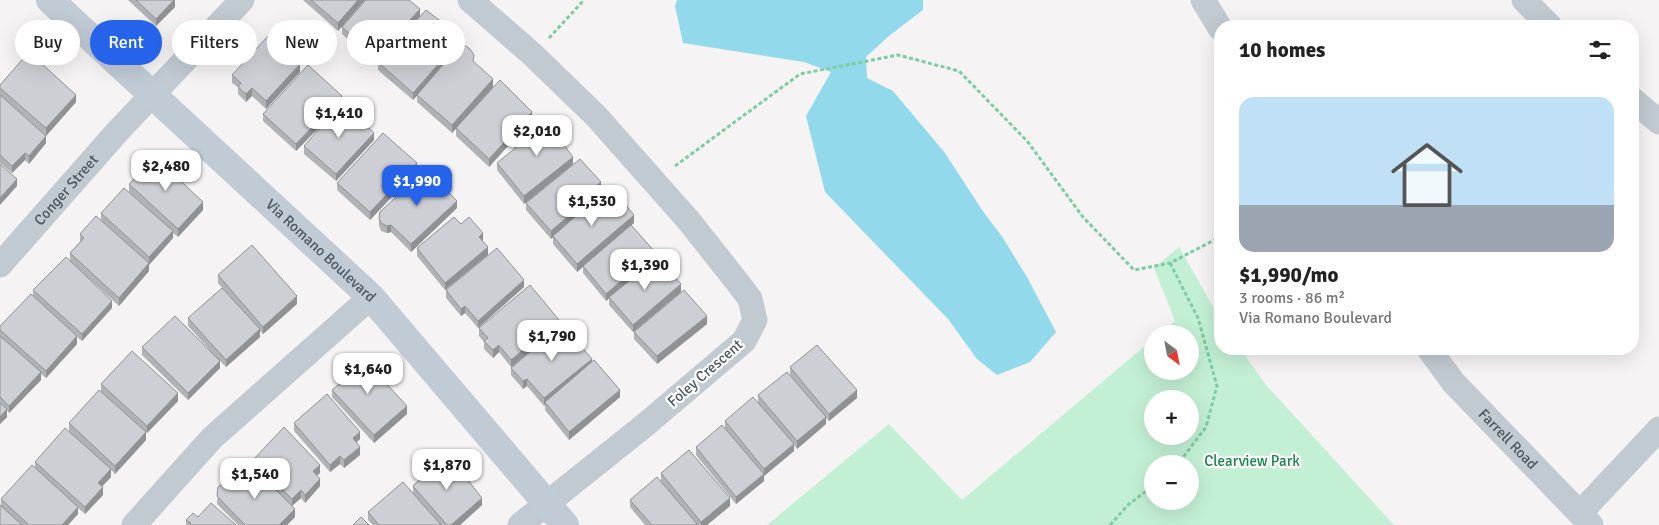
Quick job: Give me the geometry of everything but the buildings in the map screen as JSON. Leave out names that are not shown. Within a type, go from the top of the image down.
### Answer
[{"type":"street","name":"Via Romano Boulevard","points":[[50,0],[371,297],[565,525]]},
{"type":"street","points":[[152,94],[242,0]]},
{"type":"street","name":"Foley Crescent","points":[[470,0],[533,55],[596,116],[689,221],[750,299],[755,320],[744,341],[645,425],[520,525]]},
{"type":"street","points":[[1203,0],[1215,20]]},
{"type":"street","points":[[1524,0],[1544,20]]},
{"type":"street","name":"Conger Street","points":[[0,265],[152,94]]},
{"type":"street","points":[[1639,105],[1659,122]]},
{"type":"street","points":[[134,525],[222,428],[371,297]]},
{"type":"street","name":"Farrell Road","points":[[1433,355],[1453,382],[1586,519]]},
{"type":"street","points":[[1586,519],[1659,429]]},
{"type":"path","points":[[533,55],[584,0]]},
{"type":"path","points":[[675,166],[800,74],[898,55],[959,71],[1027,141],[1083,217],[1134,270],[1170,263],[1214,240]]},
{"type":"path","points":[[1170,263],[1198,318],[1217,386],[1206,427],[1185,455]]},
{"type":"path","points":[[1110,525],[1129,504],[1144,493]]},
{"type":"green space","name":"Clearview Park","points":[[1179,247],[1214,308],[1214,355],[1244,355],[1267,386],[1394,525],[767,525],[889,424],[962,500],[1144,347],[1144,380],[1199,380],[1199,325],[1170,325],[1175,321],[1154,268]]},
{"type":"water","points":[[677,0],[923,0],[923,10],[890,35],[866,57],[867,78],[893,91],[945,153],[1027,277],[1056,332],[1030,362],[997,375],[977,359],[948,319],[825,192],[806,116],[831,72],[804,62],[683,43],[675,6]]}]
